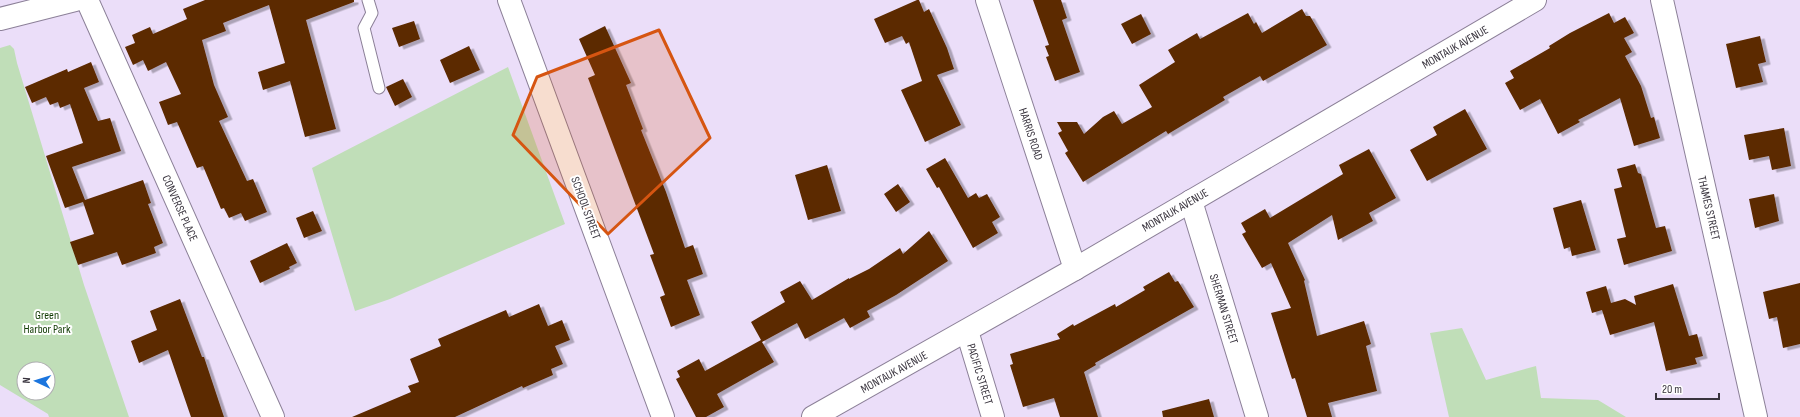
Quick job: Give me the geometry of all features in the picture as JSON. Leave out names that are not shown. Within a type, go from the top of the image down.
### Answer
[{"type":"street","points":[[0,19],[75,0]]},
{"type":"street","name":"CONVERSE PLACE","points":[[87,0],[273,417]]},
{"type":"street","name":"SCHOOL STREET","points":[[509,0],[663,417]]},
{"type":"street","name":"HARRIS ROAD","points":[[987,0],[1075,269]]},
{"type":"street","name":"MONTAUK AVENUE","points":[[813,417],[1075,269],[1534,0]]},
{"type":"street","name":"THAMES STREET","points":[[1662,0],[1756,417]]},
{"type":"street","name":"SHERMAN STREET","points":[[1191,201],[1257,417]]},
{"type":"street","name":"PACIFIC STREET","points":[[967,331],[993,417]]},
{"type":"lane","points":[[368,0],[372,13],[364,28],[378,88]]},
{"type":"highlighted area","points":[[659,30],[710,138],[608,234],[513,135],[537,77]]},
{"type":"green space","name":"Green Harbor Park","points":[[10,45],[14,49],[84,285],[129,417],[49,417],[48,414],[26,401],[56,401],[56,361],[16,361],[16,395],[0,385],[0,48]]},
{"type":"green space","points":[[508,67],[565,224],[390,299],[355,311],[312,168]]},
{"type":"green space","points":[[1462,328],[1486,380],[1536,366],[1541,398],[1598,400],[1626,417],[1449,417],[1430,333]]},
{"type":"building","points":[[205,0],[354,0],[354,2],[306,20],[336,129],[305,137],[290,81],[263,90],[258,72],[285,63],[269,5],[223,23],[226,31],[202,40],[214,85],[228,117],[219,121],[247,181],[253,179],[267,212],[245,221],[241,213],[229,218],[224,208],[221,209],[203,166],[197,168],[177,122],[168,125],[159,102],[181,94],[166,62],[148,71],[143,60],[133,65],[125,47],[135,43],[132,35],[150,27],[153,34],[187,19],[183,9]]},
{"type":"building","points":[[919,0],[924,12],[929,9],[947,48],[954,69],[937,75],[961,125],[925,142],[901,90],[922,81],[909,42],[906,44],[902,36],[885,43],[874,19]]},
{"type":"building","points":[[1033,0],[1061,0],[1067,18],[1062,20],[1080,72],[1055,81],[1046,57],[1049,56],[1045,46],[1049,45]]},
{"type":"building","points":[[1302,9],[1306,16],[1310,16],[1327,45],[1263,81],[1260,76],[1223,97],[1225,100],[1168,134],[1166,131],[1083,182],[1065,153],[1068,151],[1058,133],[1062,131],[1057,122],[1077,122],[1084,134],[1103,117],[1114,111],[1122,124],[1152,107],[1139,85],[1175,62],[1168,50],[1197,33],[1200,39],[1248,13],[1254,24],[1256,22],[1262,33]]},
{"type":"building","points":[[1609,13],[1614,23],[1625,17],[1634,33],[1624,38],[1632,52],[1625,56],[1641,86],[1651,118],[1654,117],[1660,138],[1634,146],[1620,98],[1578,120],[1580,122],[1558,134],[1540,99],[1520,110],[1505,83],[1514,78],[1510,71],[1550,48],[1549,46],[1570,33]]},
{"type":"building","points":[[1141,14],[1151,34],[1132,44],[1121,24]]},
{"type":"building","points":[[414,21],[420,39],[399,47],[392,28]]},
{"type":"building","points":[[605,26],[631,83],[626,85],[643,129],[641,130],[666,192],[685,248],[693,245],[703,274],[687,280],[700,315],[671,327],[660,297],[665,295],[650,255],[654,254],[588,78],[595,75],[579,39]]},
{"type":"building","points":[[1760,36],[1766,62],[1758,64],[1763,82],[1736,88],[1726,44]]},
{"type":"building","points":[[469,46],[480,70],[450,83],[440,60]]},
{"type":"building","points":[[91,62],[99,82],[84,88],[98,121],[110,118],[121,151],[72,167],[85,200],[143,180],[151,203],[148,204],[163,243],[154,247],[156,253],[122,265],[117,252],[78,265],[70,242],[94,234],[83,202],[65,208],[46,156],[83,143],[70,104],[60,108],[58,102],[50,105],[46,97],[32,103],[25,87],[67,69],[68,72]]},
{"type":"building","points":[[403,79],[412,97],[395,106],[386,87]]},
{"type":"building","points":[[1465,109],[1487,149],[1427,181],[1410,150],[1437,135],[1433,127]]},
{"type":"building","points":[[1784,128],[1791,166],[1772,170],[1769,156],[1749,160],[1744,135]]},
{"type":"building","points":[[1369,149],[1396,198],[1369,213],[1373,221],[1338,240],[1332,215],[1288,243],[1305,280],[1317,336],[1364,321],[1371,344],[1366,346],[1377,391],[1328,403],[1332,417],[1307,417],[1295,378],[1292,379],[1271,313],[1291,308],[1271,263],[1262,268],[1242,234],[1246,232],[1241,223],[1265,209],[1270,218],[1343,174],[1339,165]]},
{"type":"building","points":[[945,158],[968,198],[976,193],[979,198],[987,194],[1000,217],[992,222],[998,233],[973,248],[939,187],[937,188],[926,169]]},
{"type":"building","points":[[1635,164],[1638,173],[1641,174],[1656,228],[1665,226],[1672,251],[1624,265],[1617,239],[1626,237],[1614,189],[1622,187],[1617,169]]},
{"type":"building","points":[[827,165],[841,211],[808,220],[795,175]]},
{"type":"building","points":[[898,184],[910,202],[896,212],[884,194]]},
{"type":"building","points":[[1774,194],[1779,221],[1755,228],[1749,199]]},
{"type":"building","points":[[1581,200],[1596,250],[1572,256],[1570,247],[1564,249],[1553,208]]},
{"type":"building","points":[[313,211],[322,231],[304,238],[296,218]]},
{"type":"building","points":[[929,231],[948,261],[896,295],[867,311],[870,317],[850,328],[844,318],[805,339],[797,323],[762,342],[774,362],[717,394],[724,407],[706,417],[696,417],[676,379],[680,377],[677,371],[699,359],[705,371],[761,340],[751,322],[785,302],[780,292],[800,281],[812,300],[849,278],[869,269],[900,248],[903,254]]},
{"type":"building","points":[[287,243],[297,263],[289,267],[290,269],[260,283],[250,261]]},
{"type":"building","points":[[1169,272],[1175,282],[1178,281],[1194,307],[1095,363],[1096,365],[1084,372],[1098,417],[1060,417],[1054,398],[1023,407],[1010,365],[1013,364],[1010,354],[1060,339],[1057,334],[1073,324],[1074,326],[1115,304],[1116,307],[1145,290],[1143,287]]},
{"type":"building","points":[[1800,283],[1800,344],[1783,348],[1777,317],[1769,319],[1763,292]]},
{"type":"building","points":[[1673,284],[1689,336],[1697,334],[1703,356],[1695,358],[1697,364],[1666,371],[1654,322],[1610,335],[1602,310],[1592,313],[1586,292],[1606,286],[1611,303],[1625,299],[1636,305],[1634,296]]},
{"type":"building","points":[[180,299],[202,357],[204,357],[224,417],[191,417],[168,350],[139,363],[131,341],[157,330],[150,311]]},
{"type":"building","points":[[539,304],[548,326],[562,320],[570,340],[555,346],[563,364],[551,369],[553,375],[523,388],[522,386],[455,417],[352,417],[411,392],[408,386],[419,382],[410,359],[441,346],[438,339],[506,310],[509,317]]},
{"type":"building","points":[[1209,399],[1214,417],[1163,417],[1162,411]]}]
